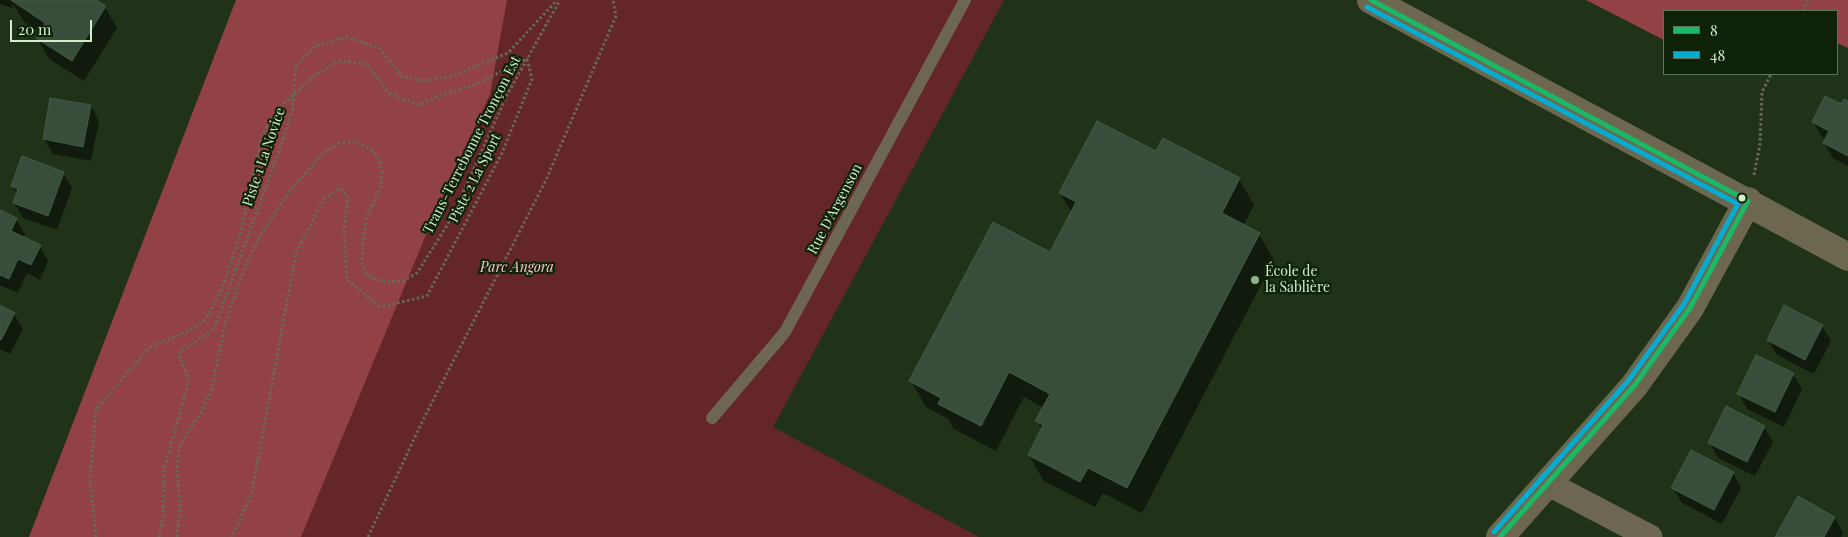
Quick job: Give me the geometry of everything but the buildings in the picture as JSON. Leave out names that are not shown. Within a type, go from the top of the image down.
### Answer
[{"type":"street","points":[[1371,0],[1848,257]]},
{"type":"street","points":[[1500,537],[1634,386],[1690,308],[1748,202]]},
{"type":"street","points":[[1548,483],[1650,537]]},
{"type":"lane","name":"Rue D'Argenson","points":[[712,418],[785,332],[965,0]]},
{"type":"path","name":"Trans-Terrebonne Tronçon Est","points":[[177,537],[180,505],[177,471],[179,449],[186,434],[201,413],[211,392],[225,324],[246,264],[264,229],[286,196],[323,153],[340,143],[354,142],[370,150],[378,157],[382,170],[381,186],[368,216],[363,238],[362,263],[366,273],[375,279],[387,282],[403,281],[417,273],[451,219],[507,95],[559,0]]},
{"type":"path","name":"Piste 1 La Novice","points":[[159,537],[163,517],[164,470],[189,380],[178,353],[214,329],[293,108],[295,67],[315,46],[347,37],[379,48],[400,76],[423,81],[452,76],[508,53],[559,0]]},
{"type":"path","points":[[368,537],[423,420],[546,180],[616,16],[613,0]]},
{"type":"path","points":[[96,537],[90,480],[96,409],[150,347],[189,331],[206,319],[220,294],[239,239],[264,133],[280,107],[313,77],[339,61],[367,64],[389,93],[419,105],[450,92],[472,86],[527,59]]},
{"type":"path","name":"Piste 2 La Sport","points":[[232,537],[252,492],[296,253],[324,199],[339,188],[348,197],[344,231],[347,280],[380,307],[427,296],[502,153],[532,79],[527,59]]},
{"type":"path","points":[[1748,202],[1760,144],[1762,92],[1770,75]]},
{"type":"green space","name":"Parc Angora","points":[[236,0],[1004,0],[773,427],[979,537],[29,537]]},
{"type":"shaded area","points":[[236,0],[507,0],[490,94],[430,225],[301,537],[29,537]]},
{"type":"shaded area","points":[[1586,0],[1848,0],[1848,48],[1838,43],[1838,10],[1663,10],[1663,39]]},
{"type":"transit line","name":"8","points":[[1371,0],[1748,201],[1690,308],[1634,386],[1500,537]]},
{"type":"transit line","name":"48","points":[[1367,7],[1738,204],[1684,304],[1628,381],[1494,532]]},
{"type":"place","name":"École de la Sablière","points":[[1255,280]]}]
